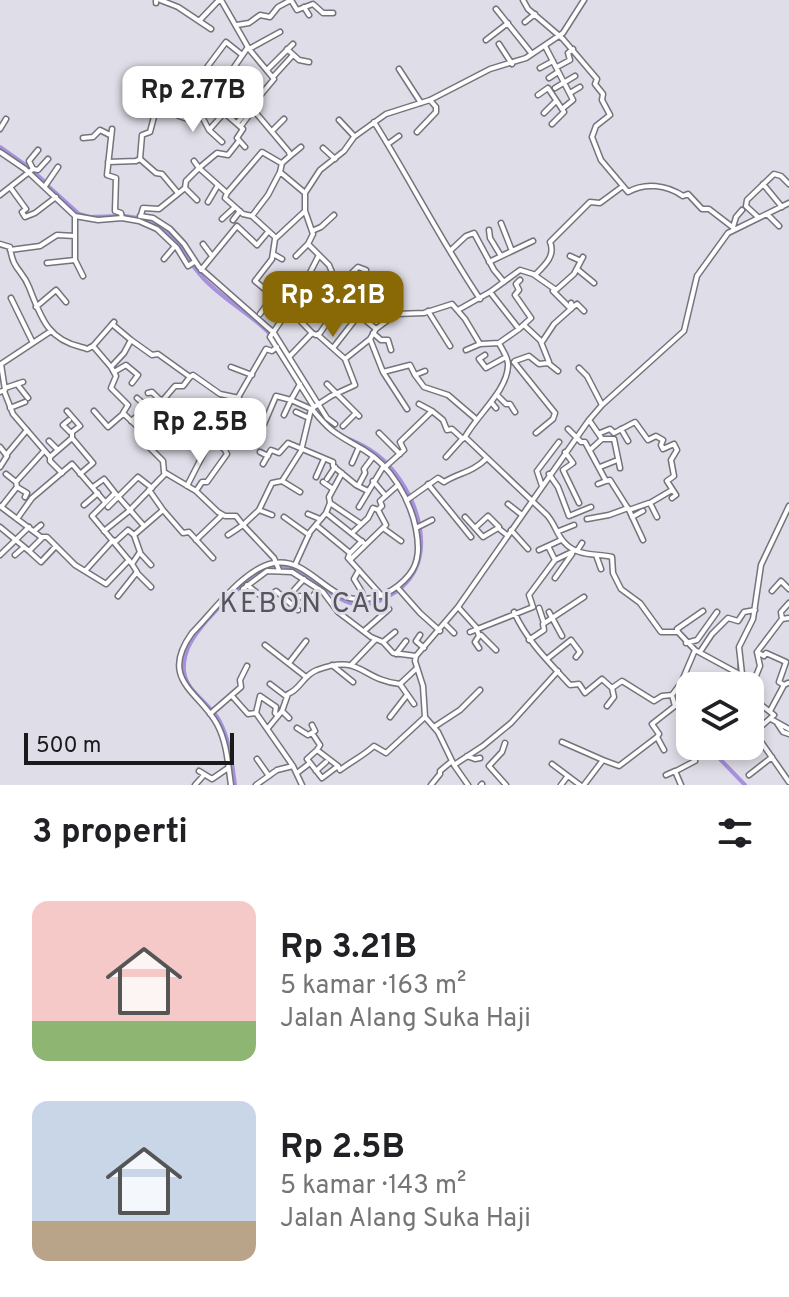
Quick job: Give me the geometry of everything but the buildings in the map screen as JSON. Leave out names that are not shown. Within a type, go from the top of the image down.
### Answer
[{"type":"street","points":[[199,21],[220,0],[249,48],[273,77]]},
{"type":"street","points":[[523,0],[573,49],[597,79],[595,84],[604,96],[602,100],[610,114],[592,133],[596,151],[628,192],[647,184],[674,190],[683,196],[688,194],[702,209],[709,209],[734,228]]},
{"type":"street","points":[[296,256],[312,238],[305,211],[305,193],[320,170],[350,144],[354,136],[392,112],[430,100],[490,69],[512,64],[532,54],[560,36],[584,0]]},
{"type":"street","points":[[157,1],[178,7],[211,29]]},
{"type":"street","points":[[237,25],[249,23],[260,15],[270,17],[288,1],[293,1],[297,10],[314,4],[323,13],[333,13]]},
{"type":"street","points":[[304,7],[309,15]]},
{"type":"street","points":[[496,9],[532,54]]},
{"type":"street","points":[[525,22],[535,14]]},
{"type":"street","points":[[486,40],[508,23]]},
{"type":"street","points":[[226,79],[241,54],[280,32]]},
{"type":"street","points":[[199,78],[226,42],[241,54]]},
{"type":"street","points":[[267,70],[293,44]]},
{"type":"street","points":[[499,44],[512,64]]},
{"type":"street","points":[[545,46],[573,101],[562,109]]},
{"type":"street","points":[[287,49],[301,61],[309,62]]},
{"type":"street","points":[[549,78],[570,60],[568,53],[573,49]]},
{"type":"street","points":[[239,125],[293,55]]},
{"type":"street","points":[[540,68],[553,61]]},
{"type":"street","points":[[399,69],[421,103]]},
{"type":"street","points":[[555,88],[575,76]]},
{"type":"street","points":[[185,78],[180,91],[199,112],[209,130],[222,142]]},
{"type":"street","points":[[570,93],[580,87]]},
{"type":"street","points":[[538,95],[548,88],[564,112],[552,124]]},
{"type":"street","points":[[417,132],[436,112],[436,106],[430,100]]},
{"type":"street","points":[[544,113],[556,101]]},
{"type":"street","points":[[212,102],[244,130],[237,137],[245,147]]},
{"type":"street","points":[[252,109],[273,130],[290,156]]},
{"type":"street","points":[[179,116],[191,120],[199,112]]},
{"type":"street","points":[[150,131],[155,113]]},
{"type":"street","points":[[209,130],[224,113]]},
{"type":"street","points":[[0,129],[6,119]]},
{"type":"street","points":[[273,130],[284,119]]},
{"type":"street","points":[[339,120],[354,136]]},
{"type":"street","points":[[374,122],[480,299]]},
{"type":"street","points":[[83,138],[93,137],[100,130],[111,132],[108,176],[116,178],[115,211],[121,213],[122,218]]},
{"type":"street","points":[[140,159],[142,135],[158,131]]},
{"type":"street","points":[[388,144],[399,136]]},
{"type":"street","points":[[140,218],[143,208],[159,209],[185,188],[186,181],[199,168],[217,153],[228,155],[239,141]]},
{"type":"street","points":[[252,216],[268,195],[282,163],[301,147]]},
{"type":"street","points":[[323,148],[335,159]]},
{"type":"street","points":[[31,171],[29,161],[38,150]]},
{"type":"street","points":[[0,152],[31,171],[75,216],[98,220],[153,218],[170,229],[184,244],[192,263],[272,335],[290,356],[314,406],[335,424]]},
{"type":"street","points":[[276,238],[252,216],[240,211],[225,198],[262,152],[282,163]]},
{"type":"street","points":[[0,195],[31,171],[38,170],[48,159]]},
{"type":"street","points":[[108,162],[140,159],[156,173],[162,174],[178,193]]},
{"type":"street","points":[[194,161],[227,193]]},
{"type":"street","points":[[45,186],[58,167]]},
{"type":"street","points":[[280,172],[305,193]]},
{"type":"street","points":[[759,218],[746,204],[763,184],[774,174],[789,184]]},
{"type":"street","points":[[763,184],[782,207]]},
{"type":"street","points":[[208,202],[218,185]]},
{"type":"street","points":[[535,275],[550,260],[550,242],[565,225],[590,202],[600,203],[623,186]]},
{"type":"street","points":[[10,187],[26,209],[22,212],[25,217],[56,197]]},
{"type":"street","points":[[185,188],[197,200]]},
{"type":"street","points":[[468,785],[425,717],[423,686],[416,656],[458,607],[589,420],[684,331],[697,276],[728,233],[789,203]]},
{"type":"street","points":[[222,219],[235,207]]},
{"type":"street","points":[[734,228],[736,217],[742,210]]},
{"type":"street","points":[[233,220],[240,211]]},
{"type":"street","points":[[273,296],[255,282],[273,254],[276,238],[305,211]]},
{"type":"street","points":[[767,214],[779,226]]},
{"type":"street","points":[[312,231],[334,215]]},
{"type":"street","points":[[75,216],[75,260],[83,276]]},
{"type":"street","points":[[140,218],[175,246],[187,265],[192,263]]},
{"type":"street","points":[[501,223],[512,251]]},
{"type":"street","points":[[201,270],[237,226],[257,245],[269,232]]},
{"type":"street","points":[[489,230],[490,238],[501,256]]},
{"type":"street","points":[[451,251],[466,236],[474,233],[504,282]]},
{"type":"street","points":[[10,250],[40,246],[57,235],[75,236]]},
{"type":"street","points":[[489,262],[533,241]]},
{"type":"street","points":[[0,244],[10,250],[13,266],[26,281],[36,307],[51,331],[66,344],[84,349],[93,346],[113,323],[152,355],[158,354],[220,394],[239,398]]},
{"type":"street","points":[[203,244],[212,256]]},
{"type":"street","points":[[308,244],[329,265],[343,300],[380,340],[388,340],[391,350]]},
{"type":"street","points":[[164,259],[175,246]]},
{"type":"street","points":[[273,254],[282,259]]},
{"type":"street","points":[[272,335],[290,310],[319,255]]},
{"type":"street","points":[[553,290],[577,269],[582,259],[570,256]]},
{"type":"street","points":[[47,263],[75,260]]},
{"type":"street","points":[[337,287],[359,266],[366,270]]},
{"type":"street","points":[[577,269],[594,283]]},
{"type":"street","points":[[458,310],[480,299],[520,270],[535,275],[572,306]]},
{"type":"street","points":[[467,280],[476,275]]},
{"type":"street","points":[[347,278],[355,287]]},
{"type":"street","points":[[466,350],[480,344],[499,343],[531,318],[515,294],[519,290],[516,284],[520,280]]},
{"type":"street","points":[[260,314],[278,288]]},
{"type":"street","points":[[36,307],[56,290],[66,302]]},
{"type":"street","points":[[490,292],[522,327],[541,342],[549,364],[558,371]]},
{"type":"street","points":[[11,298],[33,343]]},
{"type":"street","points":[[290,356],[315,334],[343,300]]},
{"type":"street","points":[[345,359],[396,314],[428,311],[451,304],[480,344]]},
{"type":"street","points":[[541,342],[572,306],[577,304],[584,311]]},
{"type":"street","points":[[264,424],[276,396],[314,406],[355,385],[345,366],[345,359],[290,310]]},
{"type":"street","points":[[428,311],[450,346]]},
{"type":"street","points":[[333,348],[359,316]]},
{"type":"street","points":[[51,331],[0,364],[3,391],[10,408],[62,473]]},
{"type":"street","points":[[231,785],[222,735],[211,714],[188,692],[183,681],[181,658],[186,641],[244,579],[261,567],[295,565],[338,594],[362,600],[399,590],[416,561],[419,545],[418,527],[407,500],[386,466],[332,432],[272,335]]},
{"type":"street","points":[[370,339],[383,372],[407,409]]},
{"type":"street","points":[[113,370],[131,340]]},
{"type":"street","points":[[499,343],[555,413],[553,419],[536,433]]},
{"type":"street","points":[[93,346],[116,376],[111,388],[128,405],[108,427],[94,411]]},
{"type":"street","points":[[187,486],[200,457],[213,441],[266,349],[272,351],[277,347]]},
{"type":"street","points":[[485,355],[479,359],[486,368],[524,356],[539,364],[549,364]]},
{"type":"street","points":[[446,457],[497,395],[510,360]]},
{"type":"street","points":[[113,370],[126,365],[138,375],[132,383]]},
{"type":"street","points":[[383,372],[410,365],[424,387],[448,395],[476,419]]},
{"type":"street","points":[[231,367],[252,375]]},
{"type":"street","points":[[579,368],[587,376],[602,405]]},
{"type":"street","points":[[415,375],[425,371]]},
{"type":"street","points":[[131,421],[163,399],[175,386],[183,386],[190,377]]},
{"type":"street","points":[[3,391],[20,383],[26,400],[10,408]]},
{"type":"street","points":[[284,415],[300,384]]},
{"type":"street","points":[[327,384],[358,415],[343,426]]},
{"type":"street","points":[[148,393],[151,391],[159,399]]},
{"type":"street","points":[[497,395],[515,412]]},
{"type":"street","points":[[137,398],[148,408]]},
{"type":"street","points":[[491,402],[496,408]]},
{"type":"street","points":[[419,404],[443,420],[447,430],[452,429],[464,438],[533,501],[559,531],[561,540],[575,552],[612,557],[613,573],[621,589],[640,603],[659,630],[664,633],[678,632]]},
{"type":"street","points":[[282,481],[302,449],[314,406]]},
{"type":"street","points":[[225,450],[251,407]]},
{"type":"street","points":[[50,457],[62,449],[80,426],[67,411]]},
{"type":"street","points":[[359,507],[373,481],[404,450],[400,442],[432,411]]},
{"type":"street","points":[[296,412],[309,418]]},
{"type":"street","points":[[123,414],[140,429],[139,437],[163,461],[166,473],[196,491],[222,515],[236,516],[278,566],[319,589],[334,609],[396,654],[416,656]]},
{"type":"street","points":[[69,420],[63,425],[93,463],[80,474]]},
{"type":"street","points":[[589,420],[602,439]]},
{"type":"street","points":[[600,433],[610,429],[614,433],[635,422],[648,440],[655,436],[663,440],[663,449],[674,444],[677,450],[671,460],[674,475],[667,481],[676,495],[672,498]]},
{"type":"street","points":[[568,429],[591,449],[606,481]]},
{"type":"street","points":[[621,429],[628,441]]},
{"type":"street","points":[[0,467],[27,430]]},
{"type":"street","points":[[379,433],[400,454]]},
{"type":"street","points":[[591,449],[602,439],[614,439],[620,468]]},
{"type":"street","points":[[49,441],[62,449]]},
{"type":"street","points":[[196,491],[202,482],[207,482],[227,454],[213,441]]},
{"type":"street","points":[[542,486],[537,471],[559,442]]},
{"type":"street","points":[[263,464],[271,450],[280,452],[287,443],[333,462],[342,473],[368,491]]},
{"type":"street","points":[[0,447],[7,454]]},
{"type":"street","points":[[352,463],[359,447]]},
{"type":"street","points":[[42,538],[1,509],[44,451]]},
{"type":"street","points":[[260,452],[268,456]]},
{"type":"street","points":[[565,452],[573,463],[563,470],[579,503]]},
{"type":"street","points":[[358,486],[373,457]]},
{"type":"street","points":[[407,500],[438,478],[445,482],[453,475],[461,476],[487,458]]},
{"type":"street","points":[[316,477],[324,459]]},
{"type":"street","points":[[600,467],[615,461]]},
{"type":"street","points":[[17,519],[32,498],[72,464],[106,505]]},
{"type":"street","points":[[333,489],[325,480],[335,467]]},
{"type":"street","points":[[104,531],[129,511],[166,473]]},
{"type":"street","points":[[295,565],[309,535],[326,513],[330,503],[328,499],[342,473]]},
{"type":"street","points":[[6,474],[27,493],[25,497]]},
{"type":"street","points":[[549,474],[558,487],[569,516],[591,507]]},
{"type":"street","points":[[151,587],[92,516],[138,477],[184,533],[189,532],[213,558]]},
{"type":"street","points":[[93,487],[104,479],[144,526]]},
{"type":"street","points":[[598,484],[610,480],[629,509],[643,540]]},
{"type":"street","points":[[228,535],[259,510],[272,483],[282,481],[300,492]]},
{"type":"street","points":[[373,481],[385,495]]},
{"type":"street","points":[[428,484],[471,537]]},
{"type":"street","points":[[378,510],[385,495],[398,485]]},
{"type":"street","points":[[587,519],[650,503],[672,490]]},
{"type":"street","points":[[84,505],[98,493]]},
{"type":"street","points":[[330,503],[361,524]]},
{"type":"street","points":[[650,503],[657,517]]},
{"type":"street","points":[[508,504],[522,515]]},
{"type":"street","points":[[739,672],[739,647],[753,610],[762,559],[789,506]]},
{"type":"street","points":[[353,532],[373,508],[378,510],[386,523],[347,557],[382,596]]},
{"type":"street","points":[[134,535],[163,510]]},
{"type":"street","points":[[259,510],[272,515]]},
{"type":"street","points":[[632,517],[643,511]]},
{"type":"street","points":[[326,513],[363,542]]},
{"type":"street","points":[[308,514],[320,519]]},
{"type":"street","points":[[196,540],[222,515]]},
{"type":"street","points":[[466,530],[488,516],[528,549]]},
{"type":"street","points":[[284,517],[309,535]]},
{"type":"street","points":[[465,517],[484,537],[500,528]]},
{"type":"street","points":[[418,527],[432,520]]},
{"type":"street","points":[[34,531],[41,525]]},
{"type":"street","points":[[316,525],[350,553]]},
{"type":"street","points":[[559,531],[574,525]]},
{"type":"street","points":[[0,555],[29,527]]},
{"type":"street","points":[[383,528],[401,541]]},
{"type":"street","points":[[1,529],[41,562],[56,546]]},
{"type":"street","points":[[85,571],[128,530],[134,535],[140,553],[151,565]]},
{"type":"street","points":[[15,555],[47,537],[85,571],[107,584],[140,553]]},
{"type":"street","points":[[539,550],[561,540]]},
{"type":"street","points":[[350,560],[363,542]]},
{"type":"street","points":[[555,578],[582,543]]},
{"type":"street","points":[[548,546],[555,560]]},
{"type":"street","points":[[470,632],[533,607],[529,595],[555,560],[575,552]]},
{"type":"street","points":[[596,555],[601,569]]},
{"type":"street","points":[[278,566],[245,587],[264,599],[276,591],[298,610]]},
{"type":"street","points":[[359,570],[354,579],[362,592],[362,600]]},
{"type":"street","points":[[118,596],[137,573]]},
{"type":"street","points":[[294,590],[304,579]]},
{"type":"street","points":[[772,591],[781,581],[789,589]]},
{"type":"street","points":[[293,604],[300,596],[309,600],[319,589]]},
{"type":"street","points":[[399,590],[440,631]]},
{"type":"street","points":[[544,623],[550,615],[584,597]]},
{"type":"street","points":[[782,619],[781,612],[789,603]]},
{"type":"street","points":[[458,607],[496,650]]},
{"type":"street","points":[[529,640],[544,629],[539,608]]},
{"type":"street","points":[[364,631],[389,609]]},
{"type":"street","points":[[612,688],[621,681],[654,701],[672,695],[712,634],[726,620],[732,617],[738,621],[744,612],[753,610]]},
{"type":"street","points":[[678,632],[677,629],[703,611]]},
{"type":"street","points":[[514,612],[529,640],[570,685],[579,684],[585,693],[602,679],[612,688],[614,697],[607,706]]},
{"type":"street","points":[[686,643],[697,640],[717,612]]},
{"type":"street","points":[[550,615],[562,636]]},
{"type":"street","points":[[758,672],[760,666],[757,652],[782,619],[789,618]]},
{"type":"street","points":[[445,624],[454,633]]},
{"type":"street","points":[[478,630],[475,642],[479,648]]},
{"type":"street","points":[[383,642],[395,632]]},
{"type":"street","points":[[678,632],[686,643],[737,672]]},
{"type":"street","points":[[420,635],[416,641],[424,648]]},
{"type":"street","points":[[268,728],[282,711],[287,697],[299,688],[306,677],[332,665],[352,664],[376,640]]},
{"type":"street","points":[[547,659],[571,640],[580,652],[576,657]]},
{"type":"street","points":[[289,663],[306,641]]},
{"type":"street","points":[[396,654],[406,641]]},
{"type":"street","points":[[265,645],[278,659],[289,663],[306,677]]},
{"type":"street","points":[[757,652],[786,662],[779,681],[786,684],[770,711]]},
{"type":"street","points":[[352,664],[387,684],[400,684],[417,668]]},
{"type":"street","points":[[332,665],[353,682]]},
{"type":"street","points":[[211,714],[242,686],[240,680],[247,666]]},
{"type":"street","points":[[431,785],[440,771],[483,746],[519,716],[559,671]]},
{"type":"street","points":[[270,684],[287,697]]},
{"type":"street","points":[[400,684],[414,704]]},
{"type":"street","points":[[434,727],[460,710],[480,690]]},
{"type":"street","points":[[390,717],[407,695]]},
{"type":"street","points":[[664,750],[652,724],[675,706],[672,695]]},
{"type":"street","points":[[232,696],[248,714],[256,713]]},
{"type":"street","points":[[256,713],[260,696],[277,708],[275,713],[278,716]]},
{"type":"street","points":[[764,707],[774,716],[774,721],[783,732],[789,731]]},
{"type":"street","points":[[282,711],[289,718]]},
{"type":"street","points":[[256,713],[293,766],[302,785]]},
{"type":"street","points":[[317,750],[340,770],[359,760],[374,746],[387,753],[425,717]]},
{"type":"street","points":[[774,721],[756,733],[789,782]]},
{"type":"street","points":[[297,728],[307,735],[315,731],[312,725]]},
{"type":"street","points":[[312,733],[320,745],[307,758],[316,771],[323,779],[338,766]]},
{"type":"street","points":[[562,742],[619,766],[657,737]]},
{"type":"street","points":[[505,743],[502,752],[489,766],[506,785],[511,780]]},
{"type":"street","points":[[467,756],[480,758]]},
{"type":"street","points":[[749,775],[772,757]]},
{"type":"street","points":[[257,759],[269,776]]},
{"type":"street","points":[[552,764],[582,785],[603,760]]},
{"type":"street","points":[[666,775],[695,761]]},
{"type":"street","points":[[316,771],[326,762]]},
{"type":"street","points":[[297,773],[310,763]]},
{"type":"street","points":[[256,785],[293,766]]},
{"type":"street","points":[[195,785],[202,773],[213,779],[228,768]]},
{"type":"street","points":[[486,777],[492,770]]},
{"type":"street","points":[[675,771],[681,785]]},
{"type":"street","points":[[561,785],[567,777]]},
{"type":"waterway","points":[[0,147],[31,169]]},
{"type":"waterway","points":[[34,172],[45,182]]},
{"type":"waterway","points":[[48,186],[79,214],[90,217],[120,216]]},
{"type":"waterway","points":[[125,216],[138,218]]},
{"type":"waterway","points":[[142,220],[173,238],[204,279],[263,327],[280,345]]},
{"type":"waterway","points":[[295,370],[333,430]]},
{"type":"waterway","points":[[343,437],[356,442],[386,463],[401,481],[416,512],[420,528],[419,561],[401,588]]},
{"type":"waterway","points":[[760,564],[777,529]]},
{"type":"waterway","points":[[235,785],[223,728],[215,714],[189,685],[184,671],[188,649],[206,621],[246,583],[259,574],[282,566],[297,570],[347,602],[361,605],[377,602],[397,591]]},
{"type":"waterway","points":[[739,657],[739,672]]},
{"type":"waterway","points":[[721,760],[745,785]]},
{"type":"district","name":"KEBON CAU","points":[[306,605]]}]
